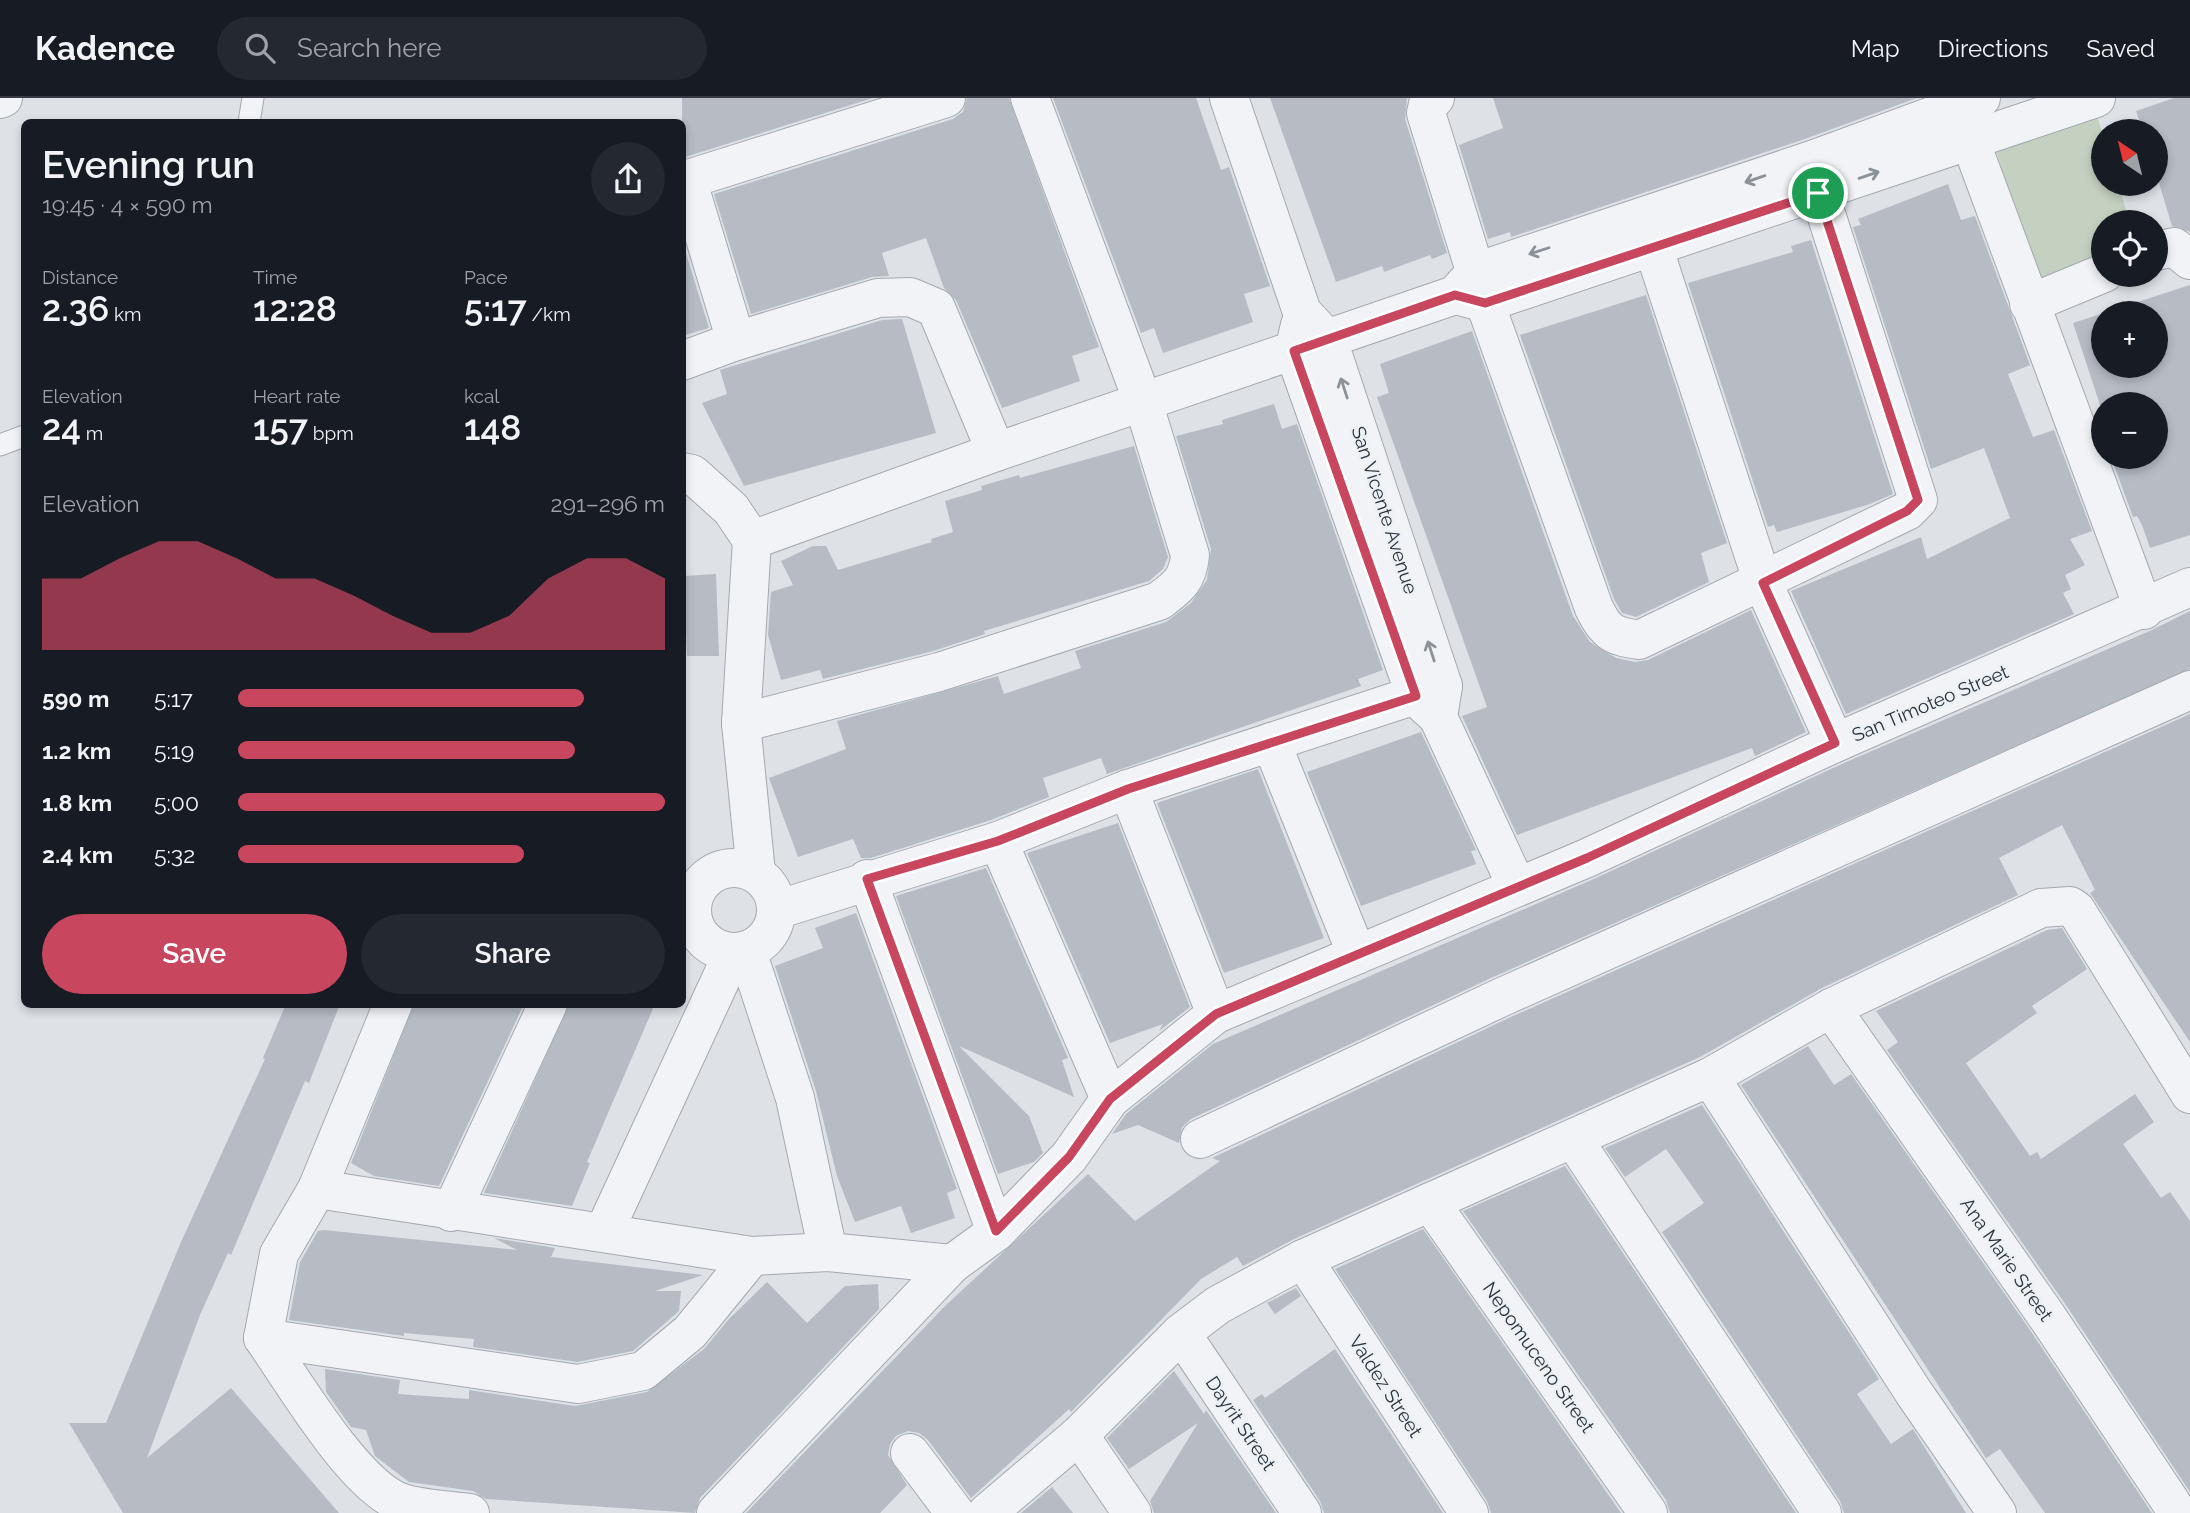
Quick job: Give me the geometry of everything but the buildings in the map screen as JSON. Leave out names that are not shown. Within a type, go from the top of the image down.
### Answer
[{"type":"street","points":[[686,180],[946,98]]},
{"type":"street","points":[[741,723],[939,672],[1159,601],[1179,587],[1188,575],[1190,555],[1143,402],[1030,98]]},
{"type":"street","points":[[1229,98],[1303,312],[1311,345]]},
{"type":"street","points":[[1435,98],[1428,104],[1426,113],[1472,290],[1594,608],[1600,622],[1614,636],[1639,640],[1763,583],[1907,511],[1918,500],[1813,177]]},
{"type":"street","points":[[752,540],[996,452],[1813,177],[1966,110],[2096,98]]},
{"type":"street","points":[[1966,110],[2029,304],[2144,610]]},
{"type":"street","points":[[686,183],[736,341]]},
{"type":"street","points":[[1648,231],[1763,583],[1835,743]]},
{"type":"street","points":[[2168,248],[2174,247],[2190,260]]},
{"type":"street","points":[[2029,304],[2091,278]]},
{"type":"street","points":[[686,360],[736,341],[878,298],[922,300],[936,308],[996,452]]},
{"type":"street","name":"San Vicente Avenue","points":[[1311,345],[1433,700],[1517,887]]},
{"type":"street","points":[[686,473],[692,474],[731,509],[752,540],[741,723],[755,873]]},
{"type":"street","name":"San Timoteo Street","points":[[716,1513],[952,1264],[996,1231],[1069,1157],[1110,1099],[1216,1014],[1587,858],[1835,743],[2144,610],[2190,587]]},
{"type":"street","points":[[1200,1139],[1502,997],[2190,690]]},
{"type":"street","points":[[776,910],[867,879],[998,841],[1128,789],[1271,741],[1433,700]]},
{"type":"street","points":[[1271,741],[1357,955]]},
{"type":"street","points":[[1128,789],[1216,1014]]},
{"type":"street","points":[[998,841],[1110,1099]]},
{"type":"street","points":[[604,1232],[740,952],[768,935],[775,923],[774,895],[767,883],[755,873],[742,868],[713,873],[688,895],[693,922],[699,934],[720,950],[740,952]]},
{"type":"street","points":[[867,879],[996,1231]]},
{"type":"street","points":[[987,1513],[1079,1435],[1181,1333],[1218,1305],[1303,1259],[1710,1077],[1831,1008],[2041,908],[2063,906],[2076,910],[2190,1094]]},
{"type":"street","points":[[740,952],[795,1098],[828,1252]]},
{"type":"street","points":[[391,1008],[317,1189],[279,1254],[263,1338],[336,1442],[374,1486],[396,1501],[470,1513]]},
{"type":"street","points":[[451,1212],[546,1008]]},
{"type":"street","name":"Ana Marie Street","points":[[1831,1008],[2048,1318],[2178,1513]]},
{"type":"street","points":[[1710,1077],[1914,1393],[1997,1513]]},
{"type":"street","points":[[1574,1140],[1822,1513]]},
{"type":"street","points":[[317,1189],[451,1212],[604,1232],[752,1256],[828,1252],[952,1264]]},
{"type":"street","name":"Nepomuceno Street","points":[[1430,1202],[1647,1513]]},
{"type":"street","points":[[263,1338],[578,1384],[643,1371],[690,1332],[752,1256]]},
{"type":"street","name":"Valdez Street","points":[[1303,1259],[1469,1513]]},
{"type":"street","name":"Dayrit Street","points":[[1181,1333],[1302,1513]]},
{"type":"street","points":[[1079,1435],[1132,1513]]},
{"type":"street","points":[[909,1453],[955,1513]]},
{"type":"lane","points":[[250,119],[253,98]]},
{"type":"lane","points":[[0,445],[21,437]]},
{"type":"green space","points":[[2094,106],[2098,119],[2091,119],[2091,196],[2122,196],[2126,210],[2091,210],[2091,263],[2035,280],[1992,137]]},
{"type":"route","points":[[1818,193],[1916,486],[1918,500],[1907,511],[1763,583],[1835,743],[1587,858],[1216,1014],[1110,1099],[1069,1157],[996,1231],[867,879],[998,841],[1128,789],[1416,696],[1294,351],[1455,295],[1485,303],[1818,193]]}]
